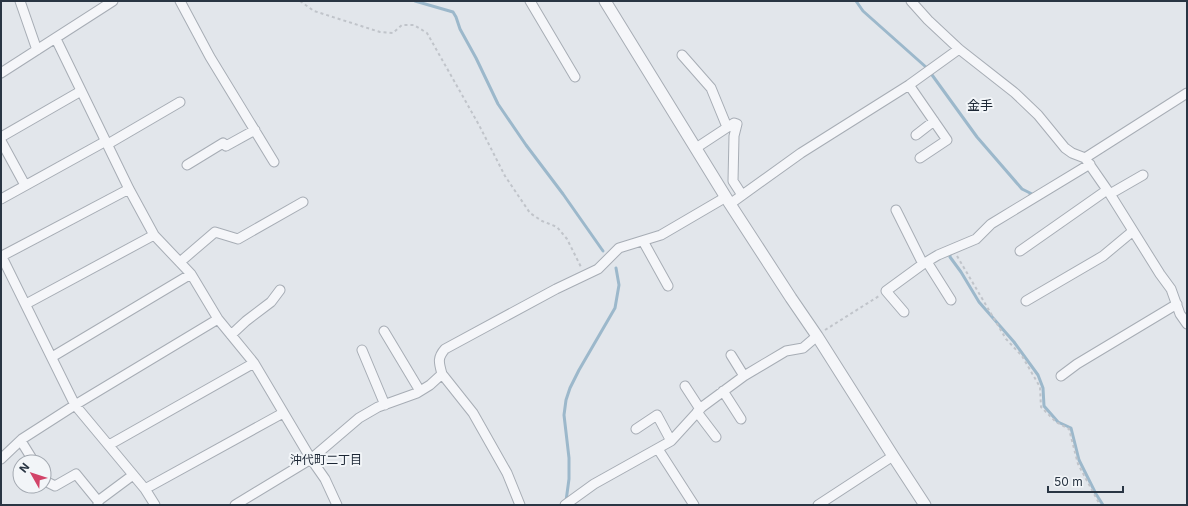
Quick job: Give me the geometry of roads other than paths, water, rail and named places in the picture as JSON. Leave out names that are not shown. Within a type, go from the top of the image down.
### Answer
[{"type":"street","points":[[20,1],[37,50]]},
{"type":"street","points":[[1,73],[113,1]]},
{"type":"street","points":[[180,1],[210,57],[274,162]]},
{"type":"street","points":[[530,1],[575,77]]},
{"type":"street","points":[[605,1],[728,200],[925,505]]},
{"type":"street","points":[[911,1],[928,20],[959,49],[1015,93],[1038,116],[1065,148],[1088,161],[1171,289],[1180,314],[1187,324]]},
{"type":"street","points":[[56,39],[129,189],[154,235],[191,274],[218,319],[254,363],[311,460],[325,479],[337,505]]},
{"type":"street","points":[[520,505],[508,473],[473,413],[442,374],[439,365],[440,355],[445,349],[556,289],[598,269],[619,248],[660,235],[728,200],[742,195],[801,153],[909,85],[959,49]]},
{"type":"street","points":[[682,55],[711,88],[727,127]]},
{"type":"street","points":[[909,85],[947,140],[920,158]]},
{"type":"street","points":[[1,137],[81,91]]},
{"type":"street","points":[[904,312],[886,291],[938,255],[953,250],[976,239],[991,224],[1088,161],[1187,93]]},
{"type":"street","points":[[1,198],[180,102]]},
{"type":"street","points":[[916,135],[934,121]]},
{"type":"street","points":[[696,148],[727,127],[734,123],[737,124],[734,136],[733,181],[742,195]]},
{"type":"street","points":[[187,165],[223,143],[226,146],[255,130]]},
{"type":"street","points":[[1,140],[25,185]]},
{"type":"street","points":[[1020,251],[1109,192],[1143,175]]},
{"type":"street","points":[[129,189],[2,260],[26,304],[74,405],[109,445],[155,505]]},
{"type":"street","points":[[180,262],[215,232],[238,239],[303,202]]},
{"type":"street","points":[[896,210],[925,263],[950,300]]},
{"type":"street","points":[[1026,301],[1103,256],[1133,231]]},
{"type":"street","points":[[26,304],[154,235]]},
{"type":"street","points":[[643,241],[668,286]]},
{"type":"street","points":[[52,357],[191,274]]},
{"type":"street","points":[[231,335],[270,302],[280,290]]},
{"type":"street","points":[[1061,376],[1077,364],[1177,304]]},
{"type":"street","points":[[1,459],[21,440],[74,405],[218,319]]},
{"type":"street","points":[[384,331],[420,391]]},
{"type":"street","points":[[565,505],[594,484],[672,441],[699,410],[744,376],[786,352],[803,348],[817,336]]},
{"type":"street","points":[[362,350],[385,405]]},
{"type":"street","points":[[731,355],[744,376]]},
{"type":"street","points":[[109,445],[254,363]]},
{"type":"street","points":[[235,505],[311,460],[360,418],[378,407],[420,391],[430,385],[442,374]]},
{"type":"street","points":[[684,386],[716,437]]},
{"type":"street","points":[[724,391],[742,419]]},
{"type":"street","points":[[145,490],[283,413]]},
{"type":"street","points":[[636,429],[657,415],[672,441]]},
{"type":"street","points":[[21,440],[29,454]]},
{"type":"street","points":[[658,449],[694,505]]},
{"type":"street","points":[[818,505],[893,456]]},
{"type":"street","points":[[52,484],[55,486],[76,474],[98,503],[133,475]]},
{"type":"waterway","points":[[415,1],[453,12],[498,104],[603,251]]},
{"type":"waterway","points":[[856,1],[863,11],[927,68],[977,137],[1022,189],[1032,194],[1030,195]]},
{"type":"waterway","points":[[950,252],[950,257],[979,302],[1014,342],[1038,375],[1043,388],[1044,406],[1058,422],[1071,428],[1079,460],[1103,505]]},
{"type":"waterway","points":[[566,501],[569,479],[569,458],[564,415],[566,400],[579,370],[615,308],[619,285],[616,268]]},
{"type":"district","name":"金手","points":[[980,105]]},
{"type":"district","name":"沖代町二丁目","points":[[326,460]]}]
